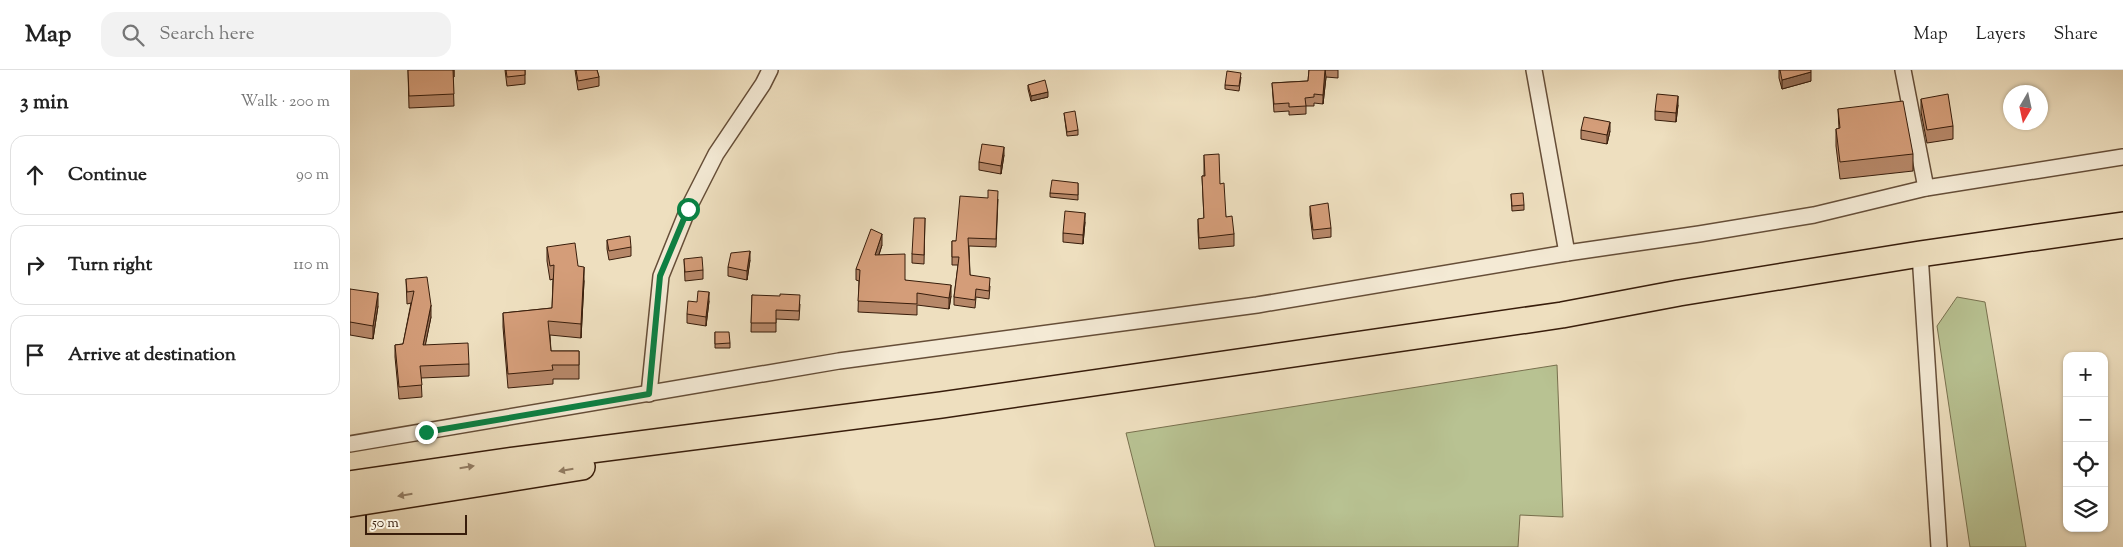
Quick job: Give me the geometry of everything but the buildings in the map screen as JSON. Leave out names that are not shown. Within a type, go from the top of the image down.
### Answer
[{"type":"highway","points":[[350,484],[514,460],[941,405],[1562,315],[1920,254],[2123,226]]},
{"type":"highway","points":[[350,504],[510,479],[941,405]]},
{"type":"street","points":[[649,394],[660,276],[688,209],[716,154],[763,84],[770,70]]},
{"type":"street","points":[[1534,70],[1566,253]]},
{"type":"street","points":[[1904,70],[1926,188]]},
{"type":"street","points":[[350,444],[839,361],[1257,305],[1566,253],[1699,234],[1814,215],[1926,188],[2123,157]]},
{"type":"street","points":[[1920,254],[1939,547]]},
{"type":"green space","points":[[1957,297],[1985,302],[2026,547],[1970,547],[1937,326]]},
{"type":"green space","points":[[1557,365],[1563,517],[1520,515],[1518,547],[1155,547],[1126,433]]},
{"type":"route","points":[[426,432],[649,394],[660,276],[688,209]]}]
